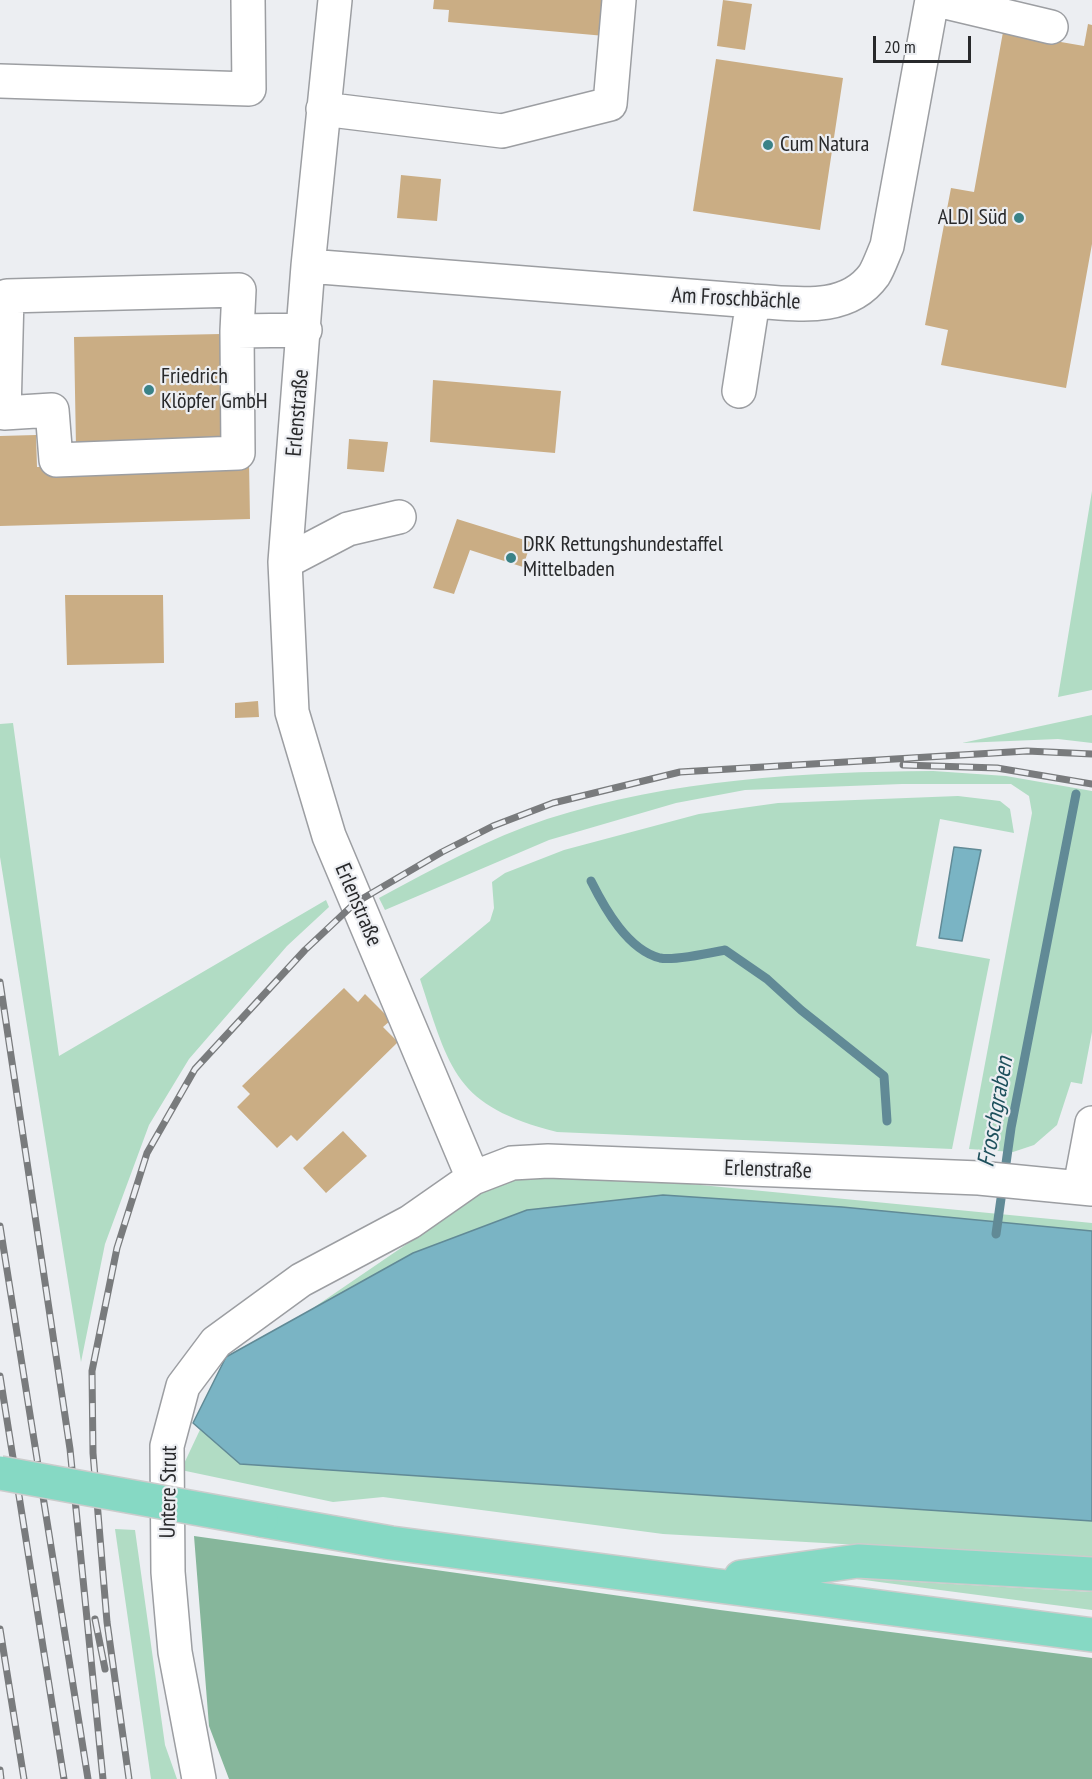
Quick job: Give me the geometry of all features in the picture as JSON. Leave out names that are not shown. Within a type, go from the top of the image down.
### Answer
[{"type":"main road","points":[[0,1473],[391,1543],[1092,1635]]},
{"type":"main road","points":[[698,1583],[858,1562],[1092,1574]]},
{"type":"street","points":[[0,81],[249,89],[248,0]]},
{"type":"street","name":"Erlenstraße","points":[[335,0],[308,266],[305,330],[285,562],[292,712],[329,836],[473,1178],[512,1163],[548,1161],[979,1178],[1086,1188]]},
{"type":"street","points":[[323,109],[502,132],[610,104],[619,0]]},
{"type":"street","points":[[935,0],[1051,27]]},
{"type":"street","name":"Am Froschbächle","points":[[308,266],[753,302],[824,303],[851,296],[873,276],[887,246],[935,0]]},
{"type":"street","points":[[239,290],[237,331],[237,453],[56,460],[52,410],[4,413],[7,296],[239,290]]},
{"type":"street","points":[[739,391],[753,302]]},
{"type":"street","points":[[237,331],[305,330]]},
{"type":"street","points":[[285,562],[348,529],[399,517]]},
{"type":"street","points":[[1086,1188],[1092,1123]]},
{"type":"street","name":"Untere Strut","points":[[199,1779],[175,1652],[168,1572],[168,1446],[183,1386],[216,1342],[301,1280],[410,1222],[473,1178]]},
{"type":"green space","points":[[1092,491],[1092,690],[1058,697]]},
{"type":"green space","points":[[1092,715],[1092,743],[1058,739],[962,743]]},
{"type":"green space","points":[[13,723],[59,1056],[326,900],[329,907],[287,946],[189,1059],[149,1125],[105,1244],[81,1362],[0,857],[0,724]]},
{"type":"green space","points":[[933,771],[1006,776],[1092,791],[1092,1032],[1082,1084],[1071,1082],[1057,1125],[1034,1145],[1013,1152],[969,1149],[1032,813],[1029,796],[1011,784],[902,784],[745,790],[676,803],[549,840],[385,910],[379,898],[504,835],[594,805],[690,786],[738,780],[835,773]]},
{"type":"green space","points":[[958,796],[1000,801],[1010,809],[1014,833],[940,819],[916,946],[990,959],[952,1149],[557,1132],[523,1122],[497,1110],[477,1096],[461,1080],[450,1061],[420,979],[490,921],[494,908],[492,882],[505,873],[564,850],[699,814],[778,803]]},
{"type":"green space","points":[[522,1176],[649,1180],[1092,1223],[1092,1558],[663,1534],[383,1497],[333,1502],[181,1470],[231,1364],[486,1190]]},
{"type":"green space","points":[[115,1529],[135,1530],[165,1745],[177,1779],[151,1779]]},
{"type":"green space","points":[[194,1536],[720,1610],[1092,1658],[1092,1779],[229,1779],[209,1726]]},
{"type":"green space","points":[[849,1578],[1092,1592],[1092,1610]]},
{"type":"water","points":[[954,847],[981,850],[962,941],[939,938]]},
{"type":"water","points":[[663,1195],[842,1207],[1092,1231],[1092,1521],[240,1464],[193,1423],[226,1357],[413,1253],[527,1210]]},
{"type":"building","points":[[434,0],[608,0],[605,36],[448,22],[449,10],[433,9]]},
{"type":"building","points":[[723,0],[752,4],[745,50],[717,46]]},
{"type":"building","name":"ALDI Süd","points":[[1088,24],[1092,25],[1092,244],[1066,388],[941,365],[948,330],[925,325],[951,188],[974,192],[1003,32],[1084,46]]},
{"type":"building","name":"Cum Natura","points":[[716,59],[843,78],[820,230],[693,211]]},
{"type":"building","points":[[401,175],[441,179],[437,221],[397,218]]},
{"type":"building","name":"Friedrich Klöpfer GmbH","points":[[221,334],[223,443],[76,447],[74,337]]},
{"type":"building","points":[[433,380],[561,391],[555,453],[430,442]]},
{"type":"building","points":[[36,435],[37,467],[249,461],[250,519],[0,526],[0,436]]},
{"type":"building","points":[[349,439],[388,442],[384,472],[347,469]]},
{"type":"building","name":"DRK Rettungshundestaffel Mittelbaden","points":[[457,519],[531,542],[523,567],[470,550],[454,594],[433,588]]},
{"type":"building","points":[[65,595],[163,595],[164,663],[67,665]]},
{"type":"building","points":[[258,701],[259,717],[235,718],[235,703]]},
{"type":"building","points":[[344,988],[358,1002],[365,994],[391,1020],[383,1027],[398,1042],[297,1141],[291,1135],[277,1148],[237,1107],[250,1094],[242,1086]]},
{"type":"building","points":[[343,1131],[367,1156],[326,1193],[303,1168]]},
{"type":"waterway","name":"Froschgraben","points":[[996,1234],[1011,1128],[1076,794]]},
{"type":"waterway","points":[[591,881],[619,927],[628,938],[648,954],[660,958],[674,958],[725,950],[767,979],[801,1010],[884,1076],[887,1121]]},
{"type":"railway","points":[[129,1779],[107,1622],[93,1453],[92,1371],[117,1248],[147,1153],[195,1069],[305,950],[355,903],[442,852],[493,826],[553,803],[680,772],[1027,751],[1092,754]]},
{"type":"railway","points":[[903,765],[997,768],[1092,784]]},
{"type":"railway","points":[[0,982],[70,1449],[103,1779]]},
{"type":"railway","points":[[0,1226],[88,1779]]},
{"type":"railway","points":[[0,1376],[64,1779]]},
{"type":"railway","points":[[95,1619],[105,1669]]},
{"type":"railway","points":[[0,1629],[24,1779]]},
{"type":"railway","points":[[0,1770],[1,1779]]},
{"type":"place","name":"Cum Natura","points":[[768,145]]},
{"type":"place","name":"ALDI Süd","points":[[1019,218]]},
{"type":"place","name":"Friedrich Klöpfer GmbH","points":[[149,390]]},
{"type":"place","name":"DRK Rettungshundestaffel Mittelbaden","points":[[511,558]]}]
